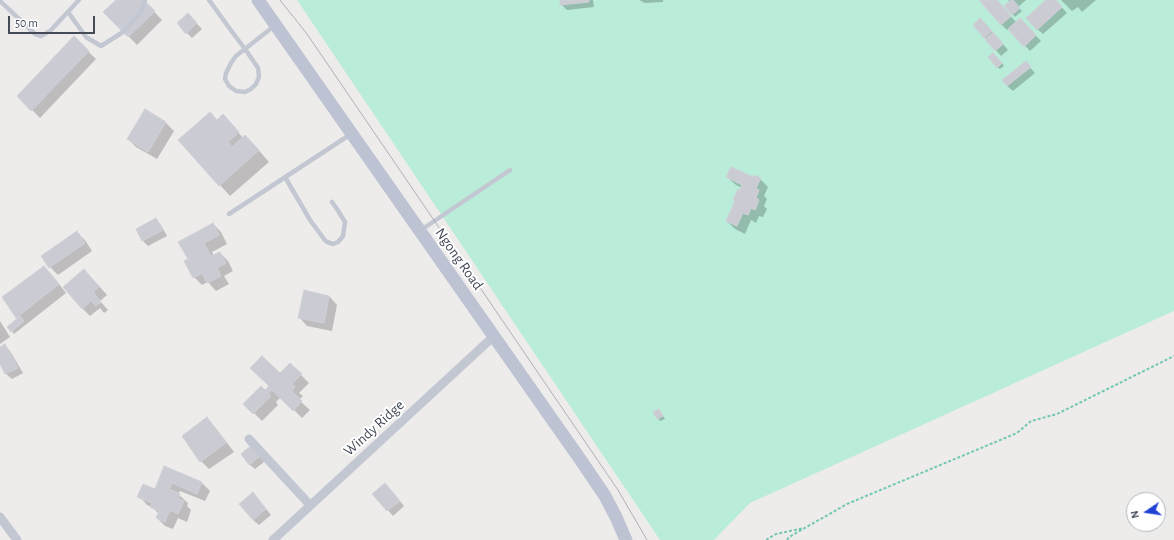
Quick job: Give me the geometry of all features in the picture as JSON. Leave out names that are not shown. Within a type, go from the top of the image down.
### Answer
[{"type":"main road","name":"Ngong Road","points":[[258,0],[605,496],[626,540]]},
{"type":"street","name":"Windy Ridge","points":[[273,540],[494,336]]},
{"type":"street","points":[[249,439],[310,505]]},
{"type":"street","points":[[0,517],[17,540]]},
{"type":"lane","points":[[0,1],[35,34],[41,36],[51,30],[79,0]]},
{"type":"lane","points":[[68,12],[86,37],[101,46],[123,32],[141,12],[145,0]]},
{"type":"lane","points":[[209,0],[245,49],[258,68],[259,77],[256,84],[245,92],[236,91],[229,86],[225,79],[231,63],[236,56],[245,49],[275,25]]},
{"type":"lane","points":[[229,214],[351,134]]},
{"type":"lane","points":[[420,231],[510,170]]},
{"type":"lane","points":[[285,177],[310,220],[324,239],[332,244],[338,242],[343,236],[345,222],[338,209],[332,202]]},
{"type":"path","points":[[787,540],[789,537],[847,504],[1017,433],[1031,421],[1057,414],[1174,356]]},
{"type":"path","points":[[766,540],[776,534],[806,527]]},
{"type":"green space","points":[[297,0],[1174,0],[1174,311],[750,503],[714,540],[660,540]]},
{"type":"building","points":[[116,0],[144,0],[155,11],[128,37],[103,12]]},
{"type":"building","points":[[560,0],[589,0],[589,2],[560,5]]},
{"type":"building","points":[[979,0],[997,0],[1011,16],[1001,25]]},
{"type":"building","points":[[1013,0],[1020,8],[1012,15],[1004,6]]},
{"type":"building","points":[[1046,0],[1056,0],[1062,7],[1037,30],[1026,18]]},
{"type":"building","points":[[188,13],[197,23],[186,34],[177,23]]},
{"type":"building","points":[[980,18],[992,31],[984,38],[973,25]]},
{"type":"building","points":[[1020,18],[1036,35],[1024,47],[1008,29]]},
{"type":"building","points":[[993,32],[1003,44],[995,51],[985,39]]},
{"type":"building","points":[[74,36],[89,51],[31,111],[17,96]]},
{"type":"building","points":[[993,53],[1002,63],[997,68],[988,57]]},
{"type":"building","points":[[1026,61],[1031,67],[1007,86],[1002,80]]},
{"type":"building","points":[[145,109],[166,122],[148,152],[127,139]]},
{"type":"building","points":[[210,112],[217,120],[223,114],[239,132],[228,142],[232,147],[245,135],[259,150],[219,186],[178,140]]},
{"type":"building","points":[[731,167],[753,177],[754,175],[761,178],[756,188],[759,190],[756,198],[759,200],[755,210],[751,208],[748,215],[743,213],[737,226],[726,221],[735,201],[733,200],[738,189],[740,190],[742,185],[726,177]]},
{"type":"building","points":[[156,218],[163,230],[142,241],[136,229]]},
{"type":"building","points":[[213,223],[219,235],[204,243],[211,256],[220,252],[226,263],[217,268],[221,276],[207,283],[202,273],[193,278],[184,261],[188,259],[178,242]]},
{"type":"building","points":[[77,231],[85,243],[49,268],[41,256]]},
{"type":"building","points":[[44,266],[59,284],[16,318],[2,297]]},
{"type":"building","points":[[84,269],[99,287],[93,292],[101,302],[96,306],[91,301],[82,309],[63,287]]},
{"type":"building","points":[[304,290],[329,296],[324,323],[298,318]]},
{"type":"building","points":[[20,316],[24,321],[11,332],[7,327]]},
{"type":"building","points":[[5,344],[18,368],[5,374],[0,364],[0,347]]},
{"type":"building","points":[[262,356],[280,373],[290,363],[302,374],[292,384],[295,387],[292,391],[302,401],[293,411],[272,390],[268,394],[271,396],[253,414],[243,404],[261,386],[265,390],[269,386],[250,368]]},
{"type":"building","points":[[659,409],[663,416],[657,419],[653,412]]},
{"type":"building","points":[[207,417],[226,443],[200,462],[182,436]]},
{"type":"building","points":[[252,445],[260,456],[249,465],[241,454]]},
{"type":"building","points":[[164,466],[202,482],[197,494],[172,483],[169,489],[180,494],[178,499],[184,501],[178,514],[170,510],[165,522],[156,518],[159,511],[150,507],[152,503],[137,497],[143,484],[155,489]]},
{"type":"building","points":[[385,483],[400,501],[387,511],[372,494]]},
{"type":"building","points":[[253,492],[266,509],[253,520],[239,504]]},
{"type":"tram line","points":[[280,0],[307,34],[618,490],[647,540]]}]
